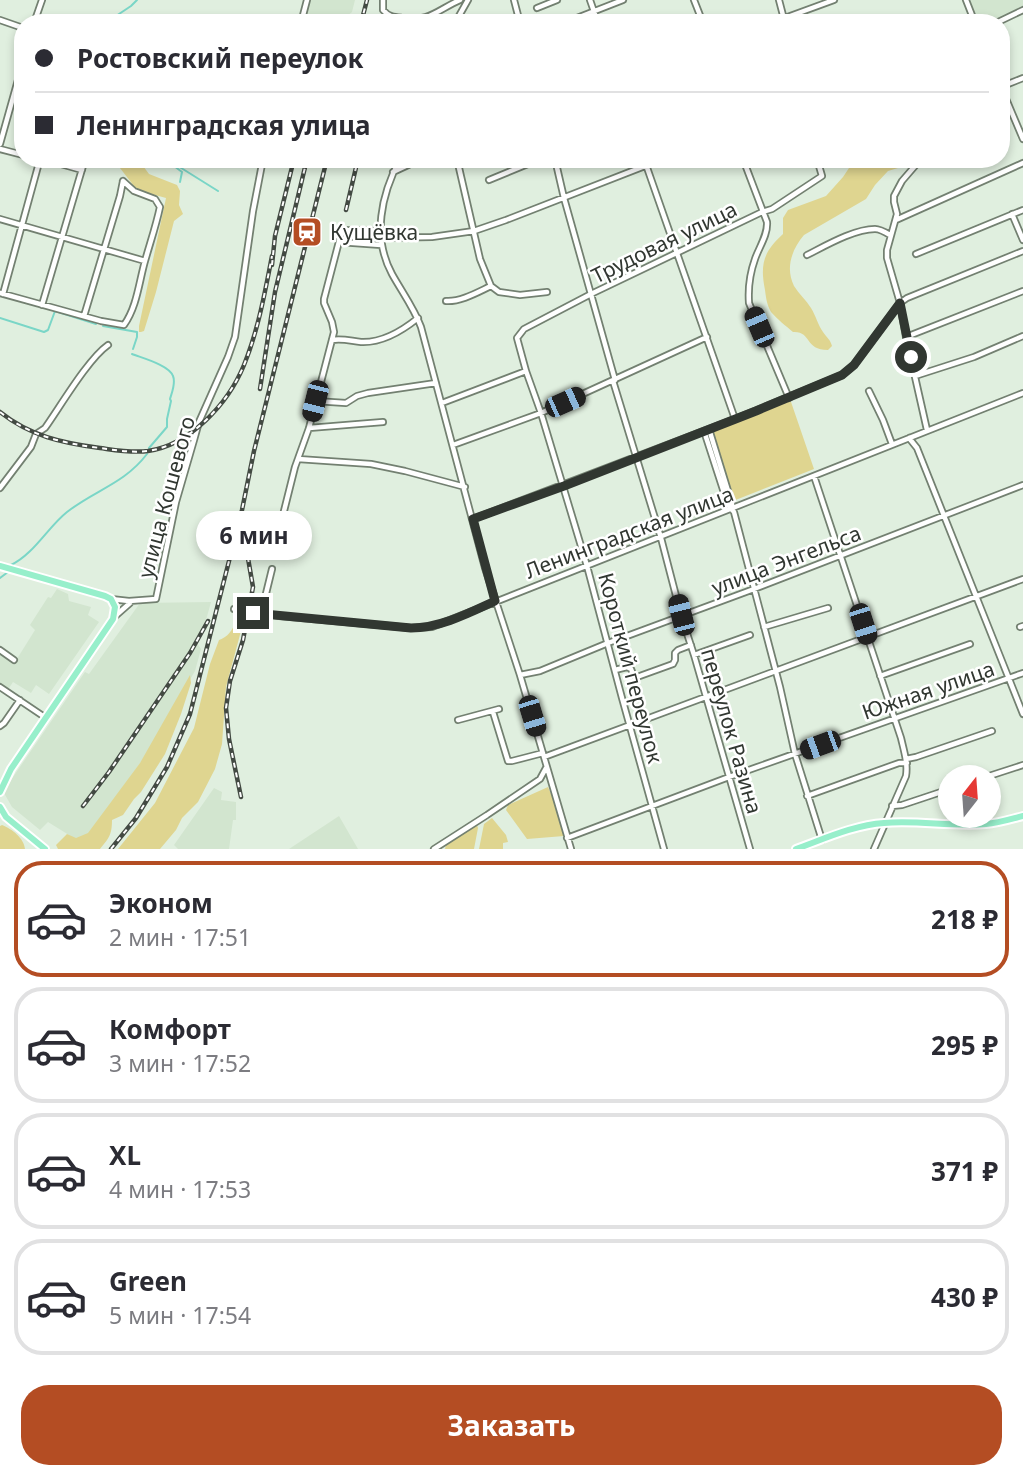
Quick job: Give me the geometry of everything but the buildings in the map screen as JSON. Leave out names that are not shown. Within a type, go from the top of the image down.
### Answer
[{"type":"main road","points":[[0,566],[108,598],[115,607],[113,619],[11,769],[0,792]]},
{"type":"main road","points":[[0,807],[6,817],[36,846],[45,849]]},
{"type":"main road","points":[[796,849],[869,825],[981,824],[1023,816]]},
{"type":"street","points":[[431,14],[460,0]]},
{"type":"street","points":[[537,8],[557,0]]},
{"type":"street","points":[[590,0],[594,12]]},
{"type":"street","points":[[589,14],[623,0]]},
{"type":"street","points":[[801,14],[834,0]]},
{"type":"street","points":[[0,146],[14,95]]},
{"type":"street","points":[[1010,107],[1023,139]]},
{"type":"street","points":[[895,220],[1023,163]]},
{"type":"street","points":[[38,168],[1,294],[84,316],[124,325],[133,305],[152,240],[159,204],[153,198],[134,191],[123,181],[84,316]]},
{"type":"street","points":[[43,305],[82,170],[75,168]]},
{"type":"street","name":"улица Кошевого","points":[[133,601],[156,599],[176,502],[199,422],[235,337],[261,168]]},
{"type":"street","points":[[395,168],[384,200],[380,231],[385,261],[418,318],[495,601],[520,675],[571,849]]},
{"type":"street","points":[[393,172],[402,168]]},
{"type":"street","points":[[459,168],[480,259],[491,286],[499,292],[520,295],[547,292]]},
{"type":"street","points":[[489,180],[518,168]]},
{"type":"street","name":"переулок Разина","points":[[557,168],[614,380],[750,849]]},
{"type":"street","points":[[339,242],[381,242],[474,231],[641,168]]},
{"type":"street","points":[[647,168],[735,419]]},
{"type":"street","points":[[746,168],[767,222],[754,262],[749,303],[789,398]]},
{"type":"street","name":"Трудовая улица","points":[[518,335],[524,329],[591,294],[772,209],[822,176],[820,168]]},
{"type":"street","points":[[913,168],[894,196],[897,214],[887,258],[900,303],[925,431],[917,448]]},
{"type":"street","points":[[916,254],[1023,210]]},
{"type":"street","points":[[1012,215],[1023,240]]},
{"type":"street","points":[[0,219],[145,261]]},
{"type":"street","points":[[807,255],[833,241],[864,231],[875,229],[890,236]]},
{"type":"street","points":[[282,519],[332,340],[334,327],[324,299],[342,230],[380,231]]},
{"type":"street","points":[[473,519],[564,486],[842,375],[854,365],[900,303],[907,298],[1023,251]]},
{"type":"street","points":[[446,301],[463,298],[491,286]]},
{"type":"street","points":[[906,337],[1023,291]]},
{"type":"street","points":[[332,340],[376,340],[397,332],[418,318]]},
{"type":"street","name":"Короткий переулок","points":[[518,335],[526,371],[587,566],[664,849]]},
{"type":"street","points":[[915,376],[974,357],[1023,336]]},
{"type":"street","points":[[453,445],[541,413],[707,337]]},
{"type":"street","points":[[0,488],[88,366],[108,345]]},
{"type":"street","points":[[442,403],[526,371]]},
{"type":"street","points":[[315,401],[346,403],[368,393],[436,383]]},
{"type":"street","points":[[869,391],[892,444]]},
{"type":"street","name":"Ленинградская улица","points":[[234,609],[411,628],[437,625],[1023,393]]},
{"type":"street","points":[[309,428],[383,422]]},
{"type":"street","points":[[706,430],[728,505],[734,512],[795,754],[822,840]]},
{"type":"street","points":[[909,438],[917,448],[1023,714]]},
{"type":"street","points":[[298,459],[370,464],[465,487]]},
{"type":"street","points":[[814,476],[906,761],[906,776],[874,849]]},
{"type":"street","name":"улица Энгельса","points":[[520,675],[540,671],[1023,485]]},
{"type":"street","points":[[261,614],[272,569]]},
{"type":"street","points":[[458,720],[496,710],[508,761],[544,755],[1023,579]]},
{"type":"street","points":[[108,598],[133,601]]},
{"type":"street","points":[[113,619],[133,601]]},
{"type":"street","points":[[764,627],[828,608]]},
{"type":"street","points":[[694,655],[750,635]]},
{"type":"street","points":[[880,676],[970,644]]},
{"type":"street","points":[[615,670],[631,668],[637,677],[673,664],[676,660],[675,653],[691,645]]},
{"type":"street","points":[[0,650],[14,660]]},
{"type":"street","name":"Южная улица","points":[[568,838],[729,777],[1023,673]]},
{"type":"street","points":[[0,687],[46,718]]},
{"type":"street","points":[[0,726],[20,700]]},
{"type":"street","points":[[807,796],[992,731]]},
{"type":"street","points":[[1001,772],[1023,765]]},
{"type":"street","points":[[434,849],[540,779],[547,767]]},
{"type":"street","points":[[891,806],[938,793]]},
{"type":"shaded area","points":[[310,0],[355,0],[350,14],[306,14]]},
{"type":"shaded area","points":[[970,0],[1023,0],[1023,9],[1010,15],[975,14]]},
{"type":"shaded area","points":[[120,168],[145,168],[149,174],[177,185],[183,214],[174,221],[156,292],[144,331],[141,332],[139,326],[166,198],[137,190]]},
{"type":"shaded area","points":[[849,168],[898,168],[888,171],[866,199],[804,235],[793,253],[791,279],[829,340],[832,346],[828,350],[815,347],[803,334],[793,332],[771,312],[766,296],[763,266],[767,253],[783,234],[783,218],[788,210],[826,196]]},
{"type":"shaded area","points":[[790,399],[814,469],[733,501],[710,430]]},
{"type":"shaded area","points":[[57,589],[68,594],[69,601],[91,607],[88,615],[99,622],[49,694],[36,685],[31,693],[13,682],[7,691],[0,685],[0,652],[15,662],[35,630],[30,625],[48,597],[51,598]]},
{"type":"shaded area","points":[[211,602],[197,643],[201,649],[195,671],[149,750],[91,836],[77,840],[48,822],[40,830],[12,807],[4,793],[11,780],[85,672],[89,674],[140,603]]},
{"type":"shaded area","points":[[243,616],[226,687],[222,744],[215,769],[198,802],[182,818],[160,849],[118,849],[155,803],[194,728],[219,640],[227,635]]},
{"type":"shaded area","points":[[190,675],[191,683],[165,754],[123,815],[112,820],[111,833],[106,842],[100,849],[58,849],[56,845],[67,834],[76,838],[88,833],[140,763]]},
{"type":"shaded area","points":[[548,787],[564,836],[527,839],[506,810],[508,805]]},
{"type":"shaded area","points":[[214,788],[222,792],[221,800],[236,802],[236,820],[233,820],[229,849],[178,849],[174,845]]},
{"type":"shaded area","points":[[339,816],[358,849],[289,849]]},
{"type":"shaded area","points":[[492,818],[506,835],[508,842],[503,843],[503,849],[479,849],[484,824]]},
{"type":"shaded area","points":[[2,825],[17,834],[25,849],[0,849]]},
{"type":"shaded area","points":[[477,825],[474,849],[445,849],[446,845]]},
{"type":"waterway","points":[[119,14],[137,0]]},
{"type":"waterway","points":[[177,168],[182,172],[180,182]]},
{"type":"waterway","points":[[181,168],[218,191]]},
{"type":"waterway","points":[[0,318],[44,332],[48,330],[55,311],[96,324]]},
{"type":"waterway","points":[[103,326],[137,332],[133,349]]},
{"type":"waterway","points":[[132,354],[161,365],[174,379],[167,427],[149,448]]},
{"type":"waterway","points":[[11,565],[27,554],[67,512],[129,473],[147,454]]},
{"type":"waterway","points":[[0,578],[8,572]]},
{"type":"railway","points":[[363,14],[367,0]]},
{"type":"railway","points":[[272,265],[275,236],[292,168]]},
{"type":"railway","points":[[260,389],[275,292],[305,168]]},
{"type":"railway","points":[[111,849],[136,818],[167,767],[190,714],[325,168]]},
{"type":"railway","points":[[346,210],[356,168]]},
{"type":"railway","points":[[0,412],[35,433],[86,446],[142,452],[178,441],[218,408],[237,380],[257,325],[272,256]]},
{"type":"railway","points":[[241,797],[229,739],[226,708],[253,587],[245,541],[245,522]]},
{"type":"railway","points":[[83,806],[190,653],[208,621]]},
{"type":"place","name":"Кущёвка","points":[[307,232]]},
{"type":"route","points":[[253,613],[411,628],[437,625],[495,601],[473,519],[564,486],[842,375],[854,365],[900,303],[911,357]]}]
